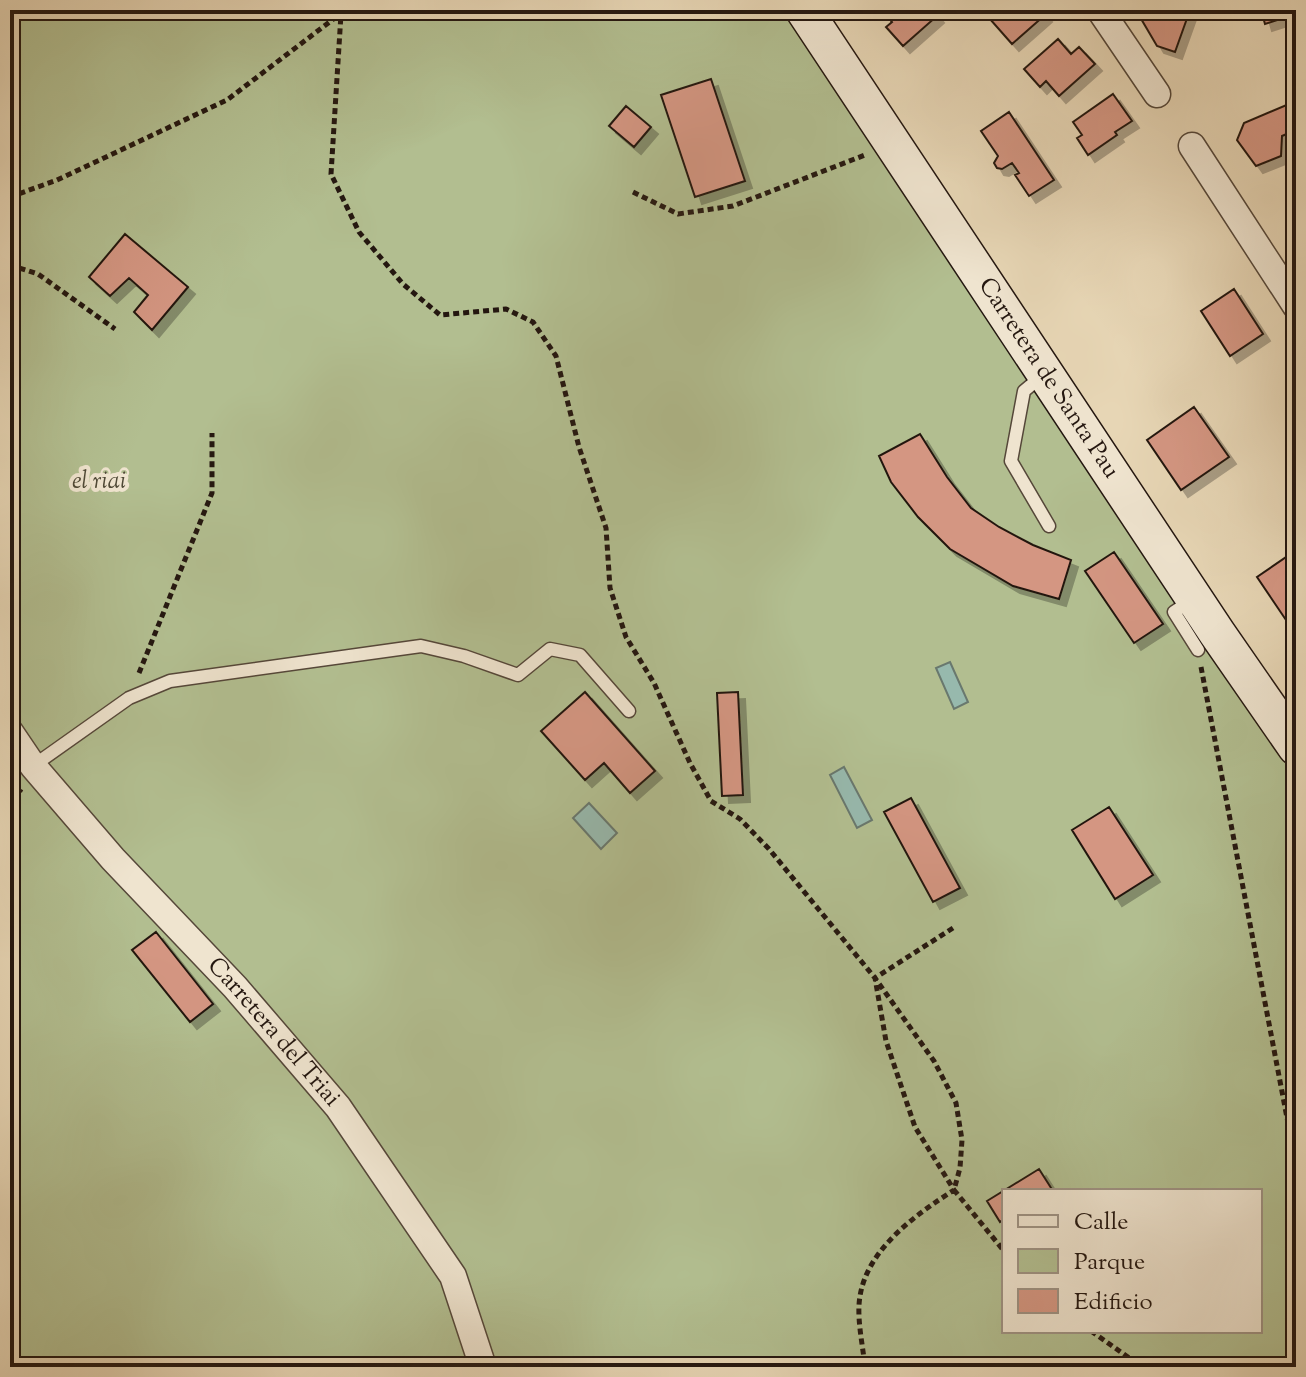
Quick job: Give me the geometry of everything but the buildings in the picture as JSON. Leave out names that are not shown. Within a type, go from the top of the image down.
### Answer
[{"type":"main road","name":"Carretera de Santa Pau","points":[[810,13],[1045,374],[1296,747]]},
{"type":"street","points":[[1100,10],[1157,94]]},
{"type":"street","points":[[1192,146],[1296,306]]},
{"type":"street","name":"Carretera del Triai","points":[[10,732],[33,766],[113,859],[235,987],[338,1107],[453,1276],[483,1367]]},
{"type":"lane","points":[[1045,374],[1024,391],[1011,461],[1049,526]]},
{"type":"lane","points":[[1194,599],[1174,612],[1198,650]]},
{"type":"lane","points":[[33,766],[129,698],[170,681],[421,646],[464,656],[518,675],[550,649],[580,655],[629,711]]},
{"type":"path","points":[[10,197],[57,180],[227,100],[343,12]]},
{"type":"path","points":[[343,12],[331,174],[359,232],[403,284],[440,315],[506,309],[533,322],[556,356],[579,447],[606,528],[610,588],[626,637],[654,683],[690,763],[711,801],[740,819],[769,849],[875,978],[934,1061],[956,1103],[962,1140],[960,1168],[954,1190],[892,1237],[868,1269],[859,1304],[865,1367]]},
{"type":"path","points":[[633,192],[678,214],[733,206],[893,144]]},
{"type":"path","points":[[10,265],[38,274],[115,329]]},
{"type":"path","points":[[129,698],[212,493],[212,433]]},
{"type":"path","points":[[1198,650],[1296,1165]]},
{"type":"path","points":[[875,978],[953,928]]},
{"type":"path","points":[[875,978],[886,1041],[915,1127],[954,1190],[1002,1249]]},
{"type":"path","points":[[1094,1333],[1142,1367]]},
{"type":"green space","name":"el riai","points":[[10,10],[784,10],[1296,772],[1296,1367],[10,1367]]},
{"type":"water","points":[[950,662],[968,702],[954,709],[936,668]]},
{"type":"water","points":[[844,767],[872,820],[857,828],[830,775]]},
{"type":"water","points":[[589,803],[617,833],[601,849],[573,818]]}]
